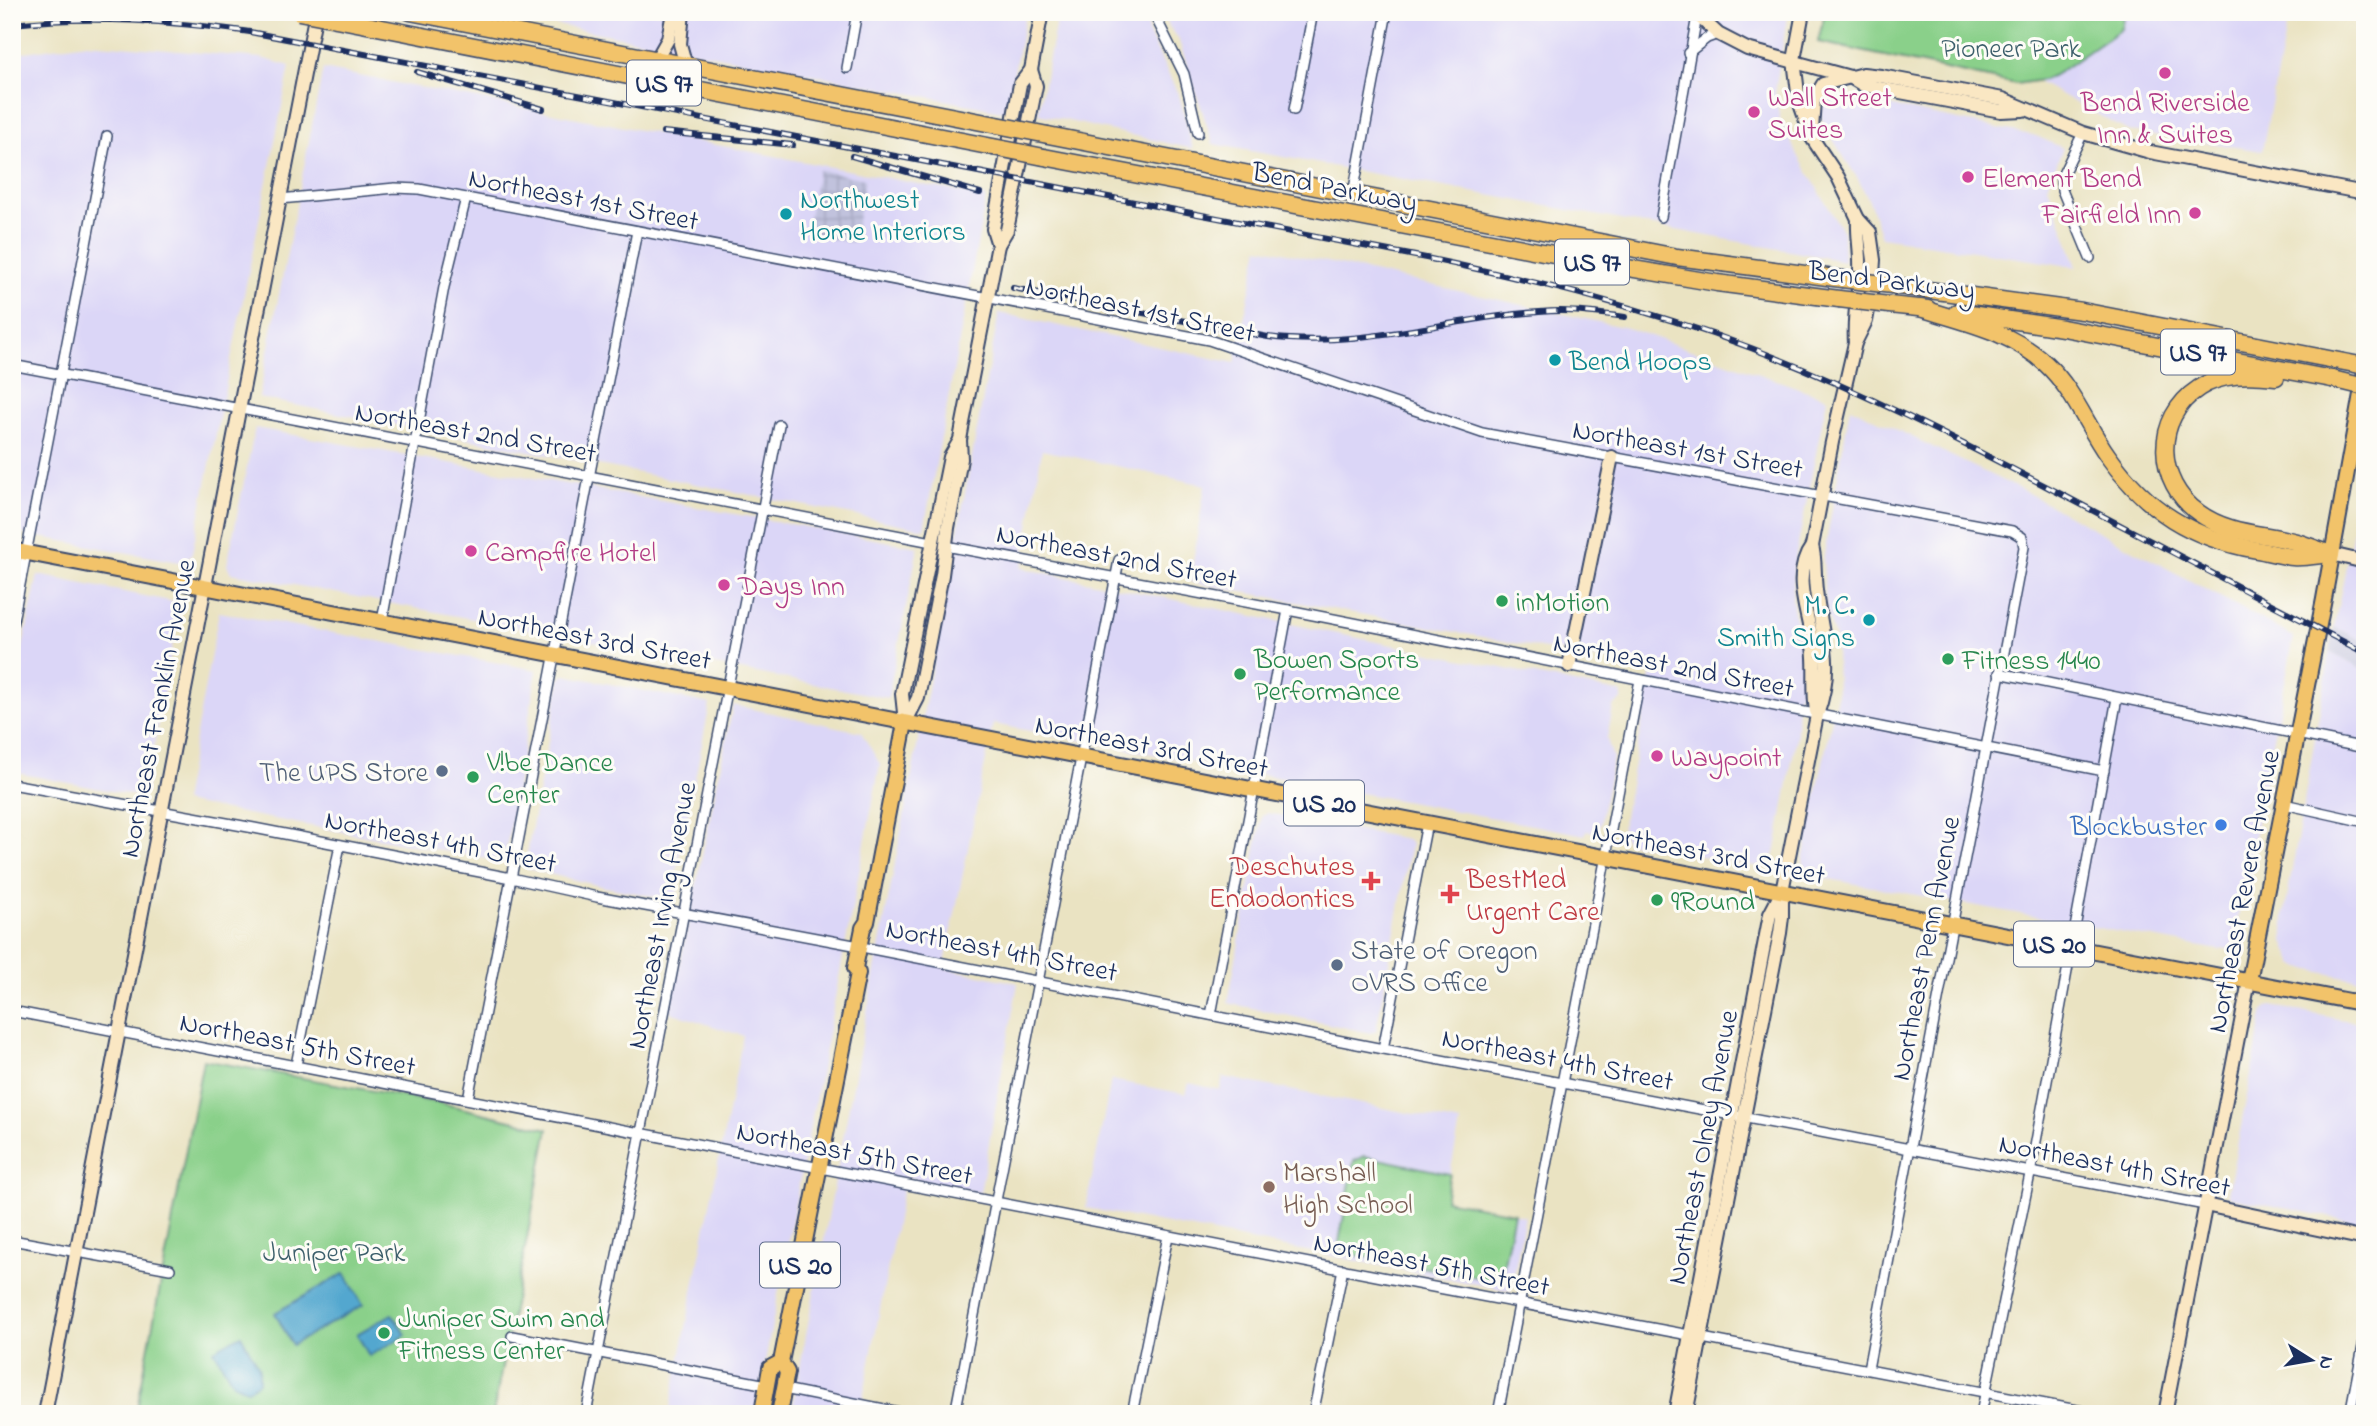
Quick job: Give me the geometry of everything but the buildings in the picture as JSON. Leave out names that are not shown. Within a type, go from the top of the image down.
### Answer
[{"type":"highway","name":"Bend Parkway","points":[[299,12],[1622,267],[1717,283],[2063,328],[2329,379],[2365,376]]},
{"type":"highway","name":"Bend Parkway","points":[[410,12],[1677,257],[2082,311],[2335,360],[2365,376]]},
{"type":"highway","points":[[1920,308],[2007,337],[2036,356],[2065,384],[2106,454],[2129,484],[2152,506],[2175,522],[2227,545],[2294,557],[2331,554]]},
{"type":"highway","points":[[2329,379],[2241,375],[2200,386],[2184,400],[2172,416],[2165,436],[2164,459],[2170,479],[2183,499],[2199,514],[2244,533],[2299,543],[2331,554]]},
{"type":"main road","name":"Northeast Franklin Avenue","points":[[45,1414],[316,12]]},
{"type":"main road","points":[[656,60],[668,39],[673,12]]},
{"type":"main road","points":[[683,12],[680,44],[686,66]]},
{"type":"main road","points":[[905,723],[918,698],[961,459],[960,440],[998,245],[1007,230],[1035,86],[1031,71],[1042,12]]},
{"type":"main road","name":"Northeast Olney Avenue","points":[[1675,1414],[1696,1336],[1745,1118],[1782,917],[1782,891],[1816,715],[1813,692],[1814,654],[1802,583],[1803,558],[1812,545],[1832,442],[1855,343],[1866,321],[1874,272],[1870,232],[1858,219],[1838,177],[1812,138],[1799,101],[1794,60],[1802,12]]},
{"type":"main road","points":[[1695,14],[1718,34],[1747,49],[1850,77],[1863,85],[2001,111],[2028,110]]},
{"type":"main road","points":[[998,245],[993,229],[1020,84],[1031,71]]},
{"type":"main road","points":[[1812,138],[1812,112],[1817,91],[1823,84],[1863,74],[2003,99],[2083,133],[2150,152],[2365,193]]},
{"type":"main road","points":[[1948,101],[1953,96],[1975,99],[1989,97]]},
{"type":"main road","name":"Northeast Olney Avenue","points":[[1855,343],[1854,320],[1860,257],[1858,219]]},
{"type":"main road","name":"Northeast Revere Avenue","points":[[2165,1414],[2365,376]]},
{"type":"main road","points":[[905,723],[902,694],[950,457],[960,440]]},
{"type":"main road","points":[[1569,666],[1612,457]]},
{"type":"main road","name":"Northeast 3rd Street","points":[[19,551],[2365,1004]]},
{"type":"main road","points":[[2331,554],[2365,562]]},
{"type":"main road","name":"US 20","points":[[779,1414],[787,1372],[782,1362],[858,973],[862,970],[863,928],[867,922],[905,723]]},
{"type":"main road","name":"Northeast Olney Avenue","points":[[1686,1414],[1731,1116],[1770,914],[1782,891]]},
{"type":"main road","name":"Northeast 4th Street","points":[[2205,1205],[2365,1238]]},
{"type":"main road","name":"US 20","points":[[763,1414],[770,1368],[782,1362]]},
{"type":"street","points":[[847,68],[858,12]]},
{"type":"street","points":[[1153,12],[1184,74],[1198,133]]},
{"type":"street","points":[[1294,110],[1313,12]]},
{"type":"street","points":[[1353,194],[1387,12]]},
{"type":"street","points":[[1661,217],[1695,14]]},
{"type":"street","points":[[1688,52],[1707,38],[1718,34]]},
{"type":"street","points":[[2083,133],[2061,178],[2062,190],[2090,258]]},
{"type":"street","points":[[12,626],[19,551],[61,374],[107,136]]},
{"type":"street","name":"Northeast 1st Street","points":[[280,199],[395,188],[419,190],[1209,340],[1482,433],[2012,531],[2022,537]]},
{"type":"street","points":[[382,621],[444,287],[466,198]]},
{"type":"street","points":[[468,1099],[637,231]]},
{"type":"street","name":"Northeast 2nd Street","points":[[12,365],[932,542]]},
{"type":"street","name":"Northeast Irving Avenue","points":[[586,1414],[779,425]]},
{"type":"street","name":"Northeast Penn Avenue","points":[[1868,1369],[2024,547],[2022,537]]},
{"type":"street","name":"Northeast 2nd Street","points":[[946,545],[2104,771]]},
{"type":"street","points":[[955,1414],[1119,560]]},
{"type":"street","points":[[1211,1015],[1288,610]]},
{"type":"street","points":[[1999,673],[2365,748]]},
{"type":"street","points":[[1498,1414],[1640,680]]},
{"type":"street","points":[[1981,1414],[2030,1174],[2117,698]]},
{"type":"street","name":"Northeast 4th Street","points":[[12,784],[1039,980],[2030,1174],[2205,1205]]},
{"type":"street","points":[[2284,804],[2365,822]]},
{"type":"street","points":[[1383,1049],[1427,823]]},
{"type":"street","points":[[296,1065],[340,845]]},
{"type":"street","name":"Northeast 5th Street","points":[[12,1011],[2098,1414]]},
{"type":"street","points":[[1132,1414],[1168,1236]]},
{"type":"street","points":[[12,1240],[170,1269]]},
{"type":"street","points":[[1313,1414],[1343,1269]]},
{"type":"street","points":[[512,1336],[767,1385]]},
{"type":"street","points":[[2350,1414],[2365,1336]]},
{"type":"street","points":[[784,1389],[909,1414]]},
{"type":"shaded area","points":[[491,12],[1026,12],[1006,112]]},
{"type":"shaded area","points":[[1058,12],[1148,12],[1148,32],[1180,98],[1193,149],[1038,114]]},
{"type":"shaded area","points":[[1164,12],[1788,12],[1775,93],[1780,120],[1843,232],[1844,261],[1213,144],[1178,38],[1168,25]]},
{"type":"shaded area","points":[[2124,12],[2289,12],[2262,151],[2128,131],[2036,81],[2043,80],[2121,29]]},
{"type":"shaded area","points":[[87,43],[261,58],[290,66],[192,553],[179,562],[12,532],[12,54]]},
{"type":"shaded area","points":[[323,69],[986,197],[924,529],[259,398]]},
{"type":"shaded area","points":[[1833,94],[2036,136],[2063,148],[2048,186],[2077,267],[1881,237],[1870,203],[1859,181],[1821,117],[1823,101]]},
{"type":"shaded area","points":[[818,170],[865,179],[853,243],[806,234]]},
{"type":"shaded area","points":[[1259,247],[1631,329],[1827,398],[1794,565],[1792,600],[1803,661],[1803,685],[1798,698],[1797,733],[1775,854],[1768,865],[1754,866],[1627,842],[1621,833],[1652,669],[1190,582],[1205,485],[1042,450],[1022,568],[1622,693],[1622,699],[1613,707],[1607,739],[1613,758],[1600,825],[1595,832],[1586,831],[1585,835],[993,724],[944,968],[1018,983],[980,1193],[905,1177],[860,1414],[791,1414],[999,313],[1235,363]]},
{"type":"shaded area","points":[[1850,407],[2026,492],[2294,637],[2232,948],[2219,950],[1807,875],[1803,861],[1837,696],[1836,642],[1826,608],[1823,561]]},
{"type":"shaded area","points":[[255,428],[918,547],[888,698],[231,573],[227,565]]},
{"type":"shaded area","points":[[2365,470],[2365,642],[2334,627]]},
{"type":"shaded area","points":[[38,575],[180,603],[146,790],[143,794],[137,796],[12,772],[12,697]]},
{"type":"shaded area","points":[[219,612],[537,670],[504,862],[183,802]]},
{"type":"shaded area","points":[[2334,627],[2365,642],[2365,671],[2330,652]]},
{"type":"shaded area","points":[[2330,652],[2365,671],[2365,981],[2301,968],[2294,964],[2284,942],[2284,916]]},
{"type":"shaded area","points":[[565,675],[710,704],[674,883],[679,884],[676,899],[605,887],[528,869],[525,864],[560,679]]},
{"type":"shaded area","points":[[733,705],[861,732],[880,764],[755,1414],[669,1414],[743,1036],[670,1012]]},
{"type":"shaded area","points":[[1267,813],[1407,839],[1411,844],[1376,1031],[1371,1033],[1228,1003],[1262,815]]},
{"type":"shaded area","points":[[2267,1007],[2365,1024],[2365,1224],[2230,1197],[2228,1193],[2263,1014]]},
{"type":"shaded area","name":"Marshall High School","points":[[1223,1077],[1460,1123],[1445,1200],[1525,1216],[1511,1291],[1086,1208],[1111,1080],[1186,1094],[1189,1083],[1220,1090]]},
{"type":"green space","name":"Pioneer Park","points":[[1825,12],[2124,12],[2121,29],[2058,73],[2043,80],[2016,84],[1818,42]]},
{"type":"green space","name":"Juniper Park","points":[[203,1060],[445,1104],[548,1129],[493,1414],[136,1414]]},
{"type":"green space","points":[[1364,1156],[1450,1174],[1445,1200],[1514,1213],[1502,1273],[1493,1280],[1344,1253],[1339,1242],[1354,1161]]},
{"type":"water","points":[[345,1273],[363,1305],[292,1345],[275,1313]]},
{"type":"water","points":[[392,1314],[406,1335],[369,1356],[357,1334]]},
{"type":"water","points":[[241,1335],[259,1367],[259,1382],[247,1390],[233,1383],[214,1350]]},
{"type":"railway","points":[[12,24],[131,20],[250,32],[1426,258],[1590,297],[1671,320],[1751,348],[1869,398],[2023,474],[2365,653]]},
{"type":"railway","points":[[417,72],[543,109]]},
{"type":"railway","points":[[663,132],[793,145]]},
{"type":"railway","points":[[852,156],[980,193]]},
{"type":"railway","points":[[1013,288],[1268,337],[1305,340],[1378,335],[1524,313],[1569,311],[1625,317]]},
{"type":"place","name":"Bend Riverside Inn & Suites","points":[[2165,73]]},
{"type":"place","name":"Wall Street Suites","points":[[1754,112]]},
{"type":"place","name":"Element Bend","points":[[1968,177]]},
{"type":"place","name":"Fairfield Inn","points":[[2195,213]]},
{"type":"place","name":"Northwest Home Interiors","points":[[786,214]]},
{"type":"place","name":"Bend Hoops","points":[[1555,360]]},
{"type":"place","name":"Campfire Hotel","points":[[471,551]]},
{"type":"place","name":"Days Inn","points":[[724,585]]},
{"type":"place","name":"inMotion","points":[[1502,601]]},
{"type":"place","name":"M. C. Smith Signs","points":[[1869,620]]},
{"type":"place","name":"Fitness 1440","points":[[1948,659]]},
{"type":"place","name":"Bowen Sports Performance","points":[[1240,674]]},
{"type":"place","name":"Waypoint","points":[[1657,756]]},
{"type":"place","name":"The UPS Store","points":[[442,771]]},
{"type":"place","name":"V!be Dance Center","points":[[473,777]]},
{"type":"place","name":"Blockbuster","points":[[2221,825]]},
{"type":"place","name":"Deschutes Endodontics","points":[[1371,881]]},
{"type":"place","name":"BestMed Urgent Care","points":[[1450,894]]},
{"type":"place","name":"9Round","points":[[1657,900]]},
{"type":"place","name":"State of Oregon OVRS Office","points":[[1337,965]]},
{"type":"place","name":"Marshall High School","points":[[1269,1187]]},
{"type":"place","name":"Juniper Swim and Fitness Center","points":[[384,1333]]}]
